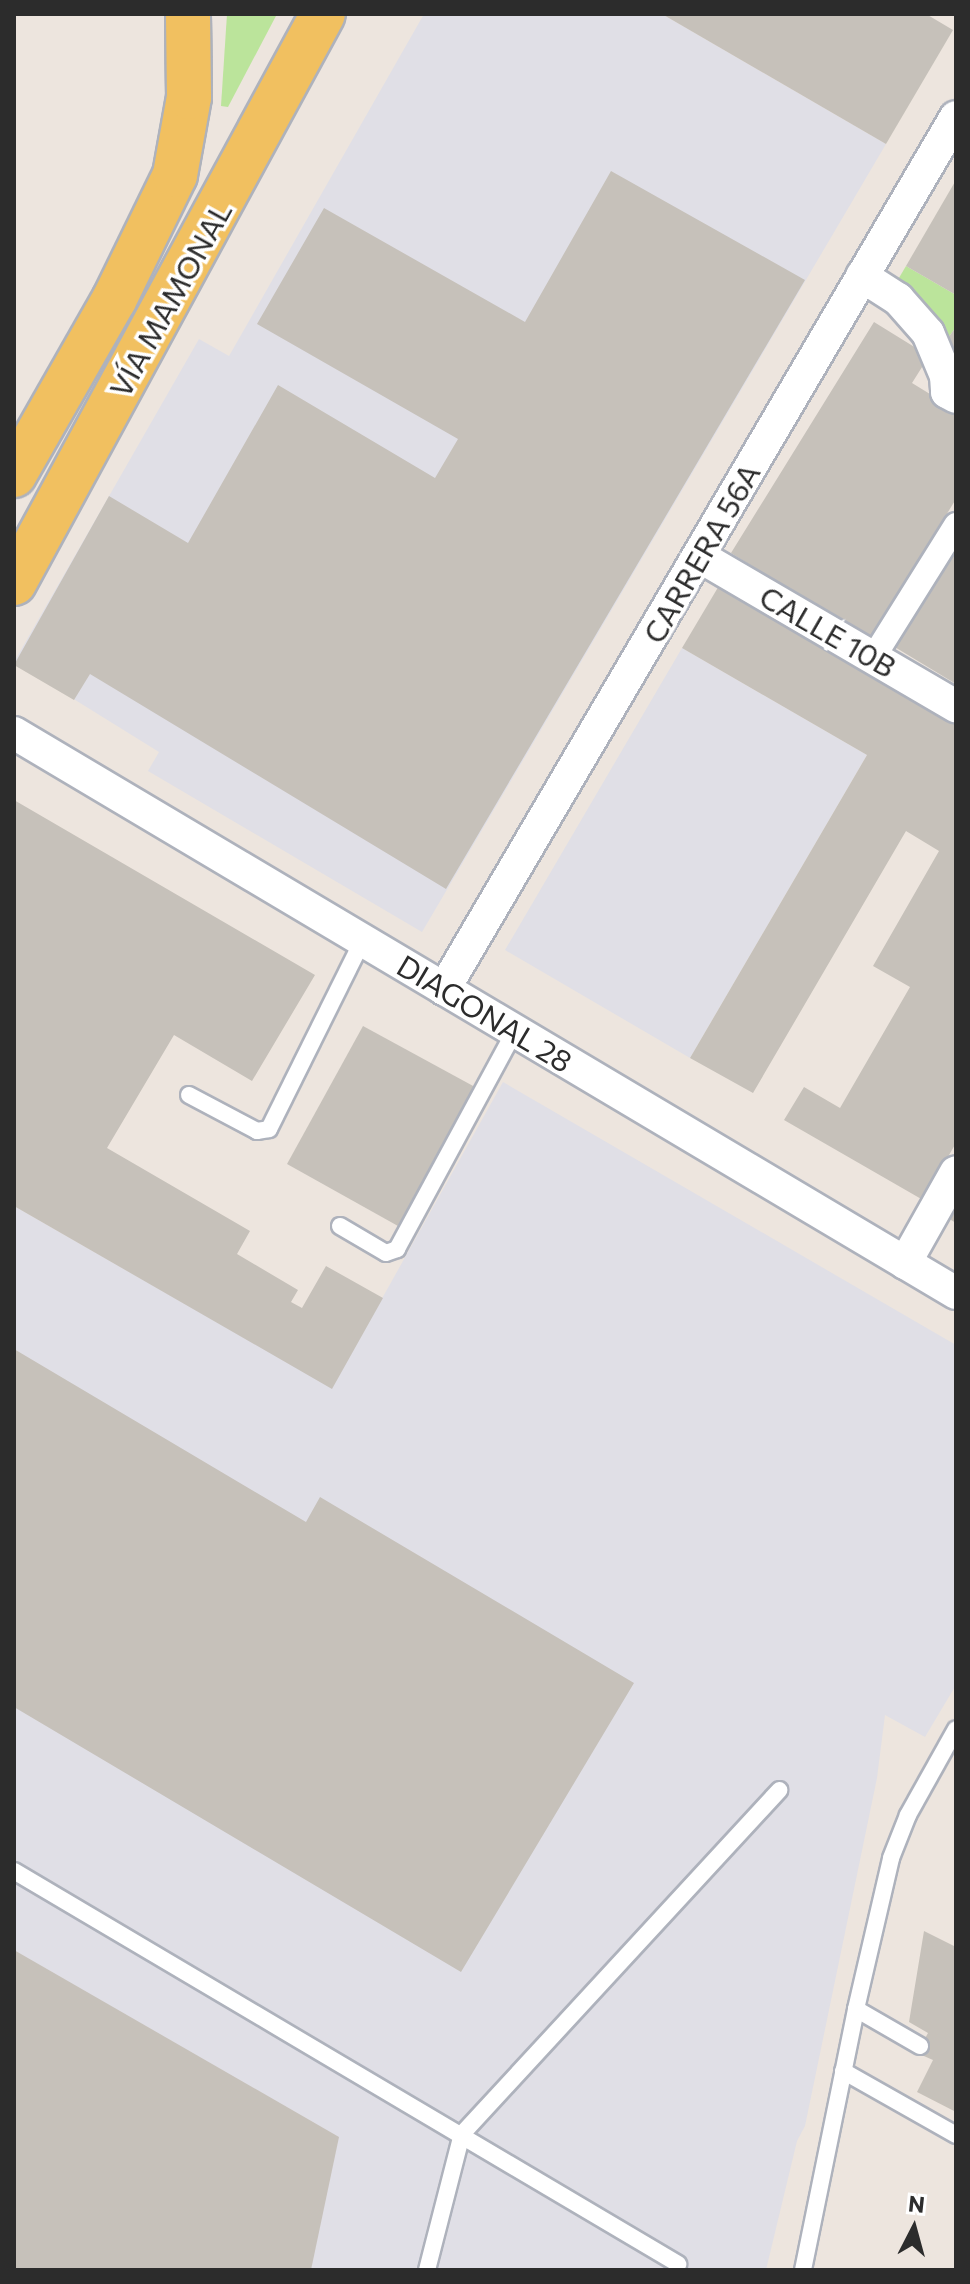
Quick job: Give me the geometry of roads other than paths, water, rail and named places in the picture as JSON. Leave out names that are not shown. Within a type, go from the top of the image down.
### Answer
[{"type":"main road","name":"VÍA MAMONAL","points":[[14,475],[114,300],[175,175],[189,97],[188,14]]},
{"type":"main road","name":"VÍA MAMONAL","points":[[14,583],[323,14]]},
{"type":"street","name":"CARRERA 56A","points":[[444,989],[956,117]]},
{"type":"street","points":[[862,276],[898,299],[928,333],[946,376],[947,392],[956,397]]},
{"type":"street","points":[[873,658],[956,525]]},
{"type":"street","name":"CALLE 10B","points":[[699,556],[956,706]]},
{"type":"street","name":"DIAGONAL 28","points":[[14,733],[956,1293]]},
{"type":"street","points":[[905,1263],[956,1172]]},
{"type":"lane","points":[[189,1095],[257,1131],[269,1129],[363,940]]},
{"type":"lane","points":[[340,1226],[386,1253],[397,1249],[515,1031]]},
{"type":"lane","points":[[803,2270],[856,2009],[891,1858],[908,1815],[956,1729]]},
{"type":"lane","points":[[427,2270],[462,2134],[779,1790]]},
{"type":"lane","points":[[14,1871],[678,2264]]},
{"type":"lane","points":[[856,2009],[920,2046]]},
{"type":"lane","points":[[843,2071],[956,2135]]}]
